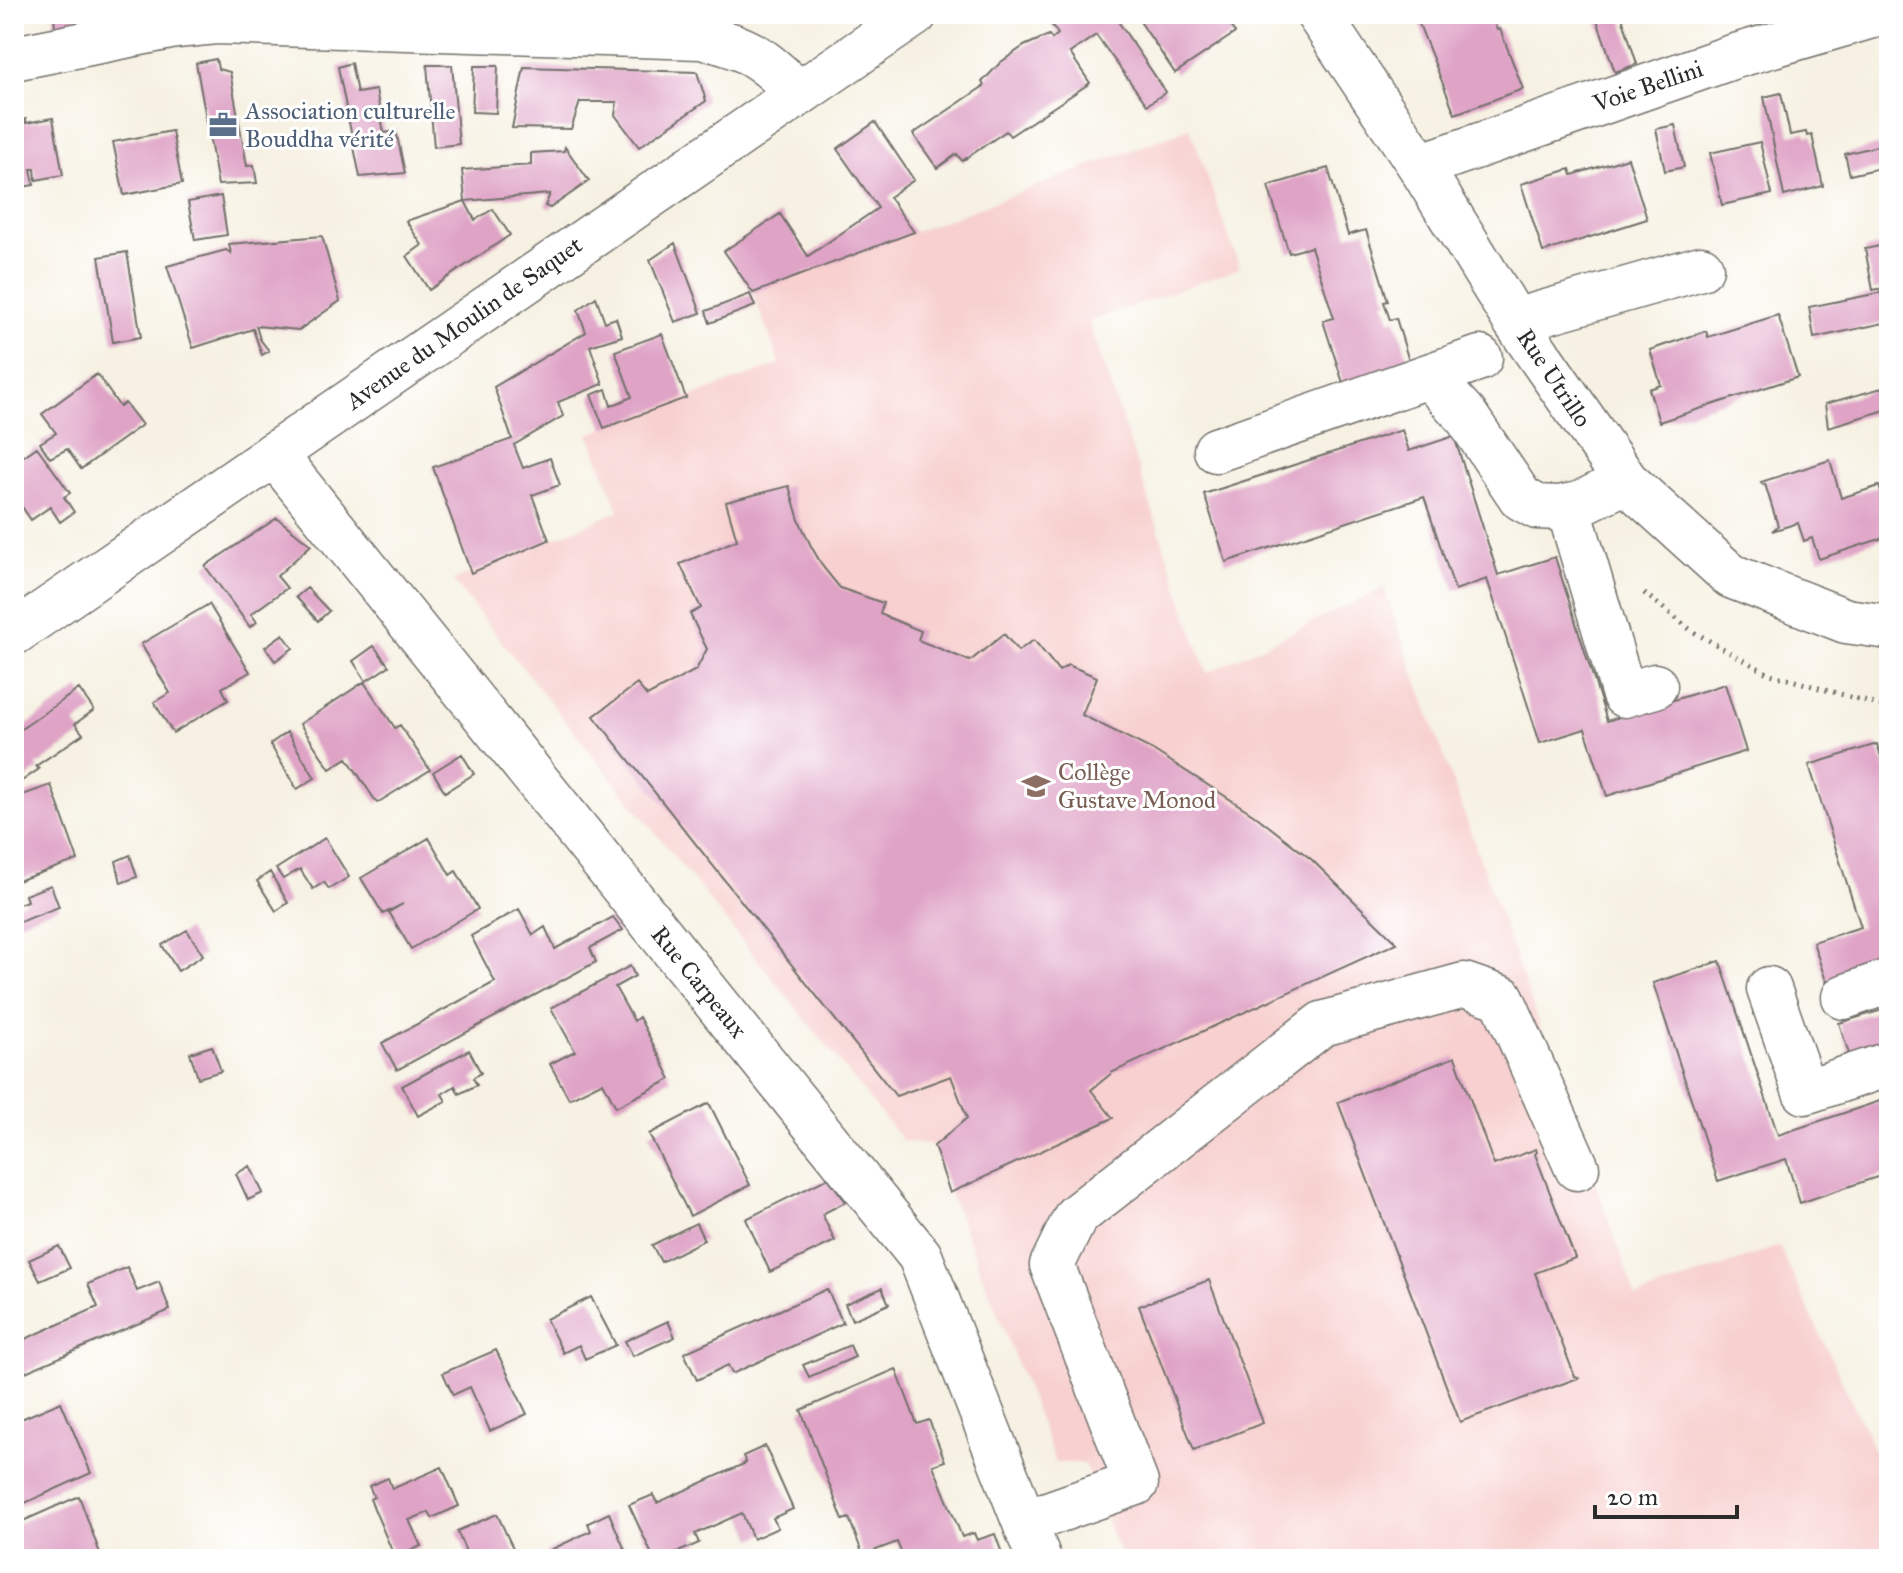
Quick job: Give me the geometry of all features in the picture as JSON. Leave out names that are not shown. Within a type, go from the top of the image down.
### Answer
[{"type":"street","name":"Avenue du Moulin de Saquet","points":[[14,633],[915,14]]},
{"type":"street","name":"Rue Utrillo","points":[[1318,14],[1420,166],[1515,321],[1626,481],[1731,576],[1846,621],[1889,627]]},
{"type":"street","name":"Voie Bellini","points":[[1420,166],[1732,57],[1879,14]]},
{"type":"street","points":[[14,58],[176,26],[216,22],[358,20],[701,37],[729,42],[770,64],[798,93]]},
{"type":"street","points":[[1515,321],[1701,268]]},
{"type":"street","points":[[1216,450],[1480,358]]},
{"type":"street","points":[[1429,376],[1466,416],[1521,498],[1537,507],[1568,506],[1626,481]]},
{"type":"street","name":"Rue Carpeaux","points":[[274,454],[920,1256],[1032,1541]]},
{"type":"street","points":[[1568,506],[1624,695],[1655,686]]},
{"type":"street","points":[[1844,997],[1889,981]]},
{"type":"street","points":[[1032,1541],[1136,1483],[1052,1265],[1076,1216],[1322,1024],[1464,985],[1502,998],[1577,1168]]},
{"type":"street","points":[[1769,989],[1805,1092],[1889,1064]]},
{"type":"shaded area","name":"Collège Gustave Monod","points":[[1190,128],[1240,268],[1089,322],[1207,673],[1384,588],[1636,1297],[1779,1246],[1889,1482],[1889,1559],[1122,1559],[1084,1463],[1056,1463],[934,1146],[903,1141],[453,581],[619,511],[589,434],[780,364],[753,293]]},
{"type":"building","points":[[54,14],[134,14],[55,31]]},
{"type":"building","points":[[1044,14],[1113,14],[1166,92],[1147,105],[1096,35],[1070,53],[1090,83],[1010,136],[1006,131],[962,161],[957,154],[937,168],[913,134],[984,86],[982,82],[1001,62],[1024,46],[1049,35],[1052,39],[1058,34]]},
{"type":"building","points":[[1135,14],[1222,14],[1235,33],[1175,73]]},
{"type":"building","points":[[1415,14],[1491,14],[1523,89],[1455,114]]},
{"type":"building","points":[[1595,14],[1621,14],[1637,64],[1615,72]]},
{"type":"building","points":[[216,59],[218,69],[230,72],[247,166],[254,165],[257,183],[218,185],[196,63]]},
{"type":"building","points":[[351,63],[357,93],[376,90],[384,133],[396,131],[405,173],[360,177],[338,67]]},
{"type":"building","points":[[427,65],[452,65],[459,144],[434,147]]},
{"type":"building","points":[[474,66],[498,66],[496,113],[472,112]]},
{"type":"building","points":[[524,67],[697,72],[706,101],[639,147],[615,115],[617,102],[580,102],[571,129],[512,128]]},
{"type":"building","points":[[1781,93],[1790,135],[1806,132],[1807,136],[1812,135],[1823,186],[1784,196],[1764,97]]},
{"type":"building","points":[[53,118],[63,175],[36,180],[35,169],[31,169],[34,185],[16,188],[14,122]]},
{"type":"building","points":[[875,122],[914,180],[889,197],[914,232],[753,293],[724,251],[780,214],[808,256],[878,208],[837,149]]},
{"type":"building","points":[[1675,125],[1684,167],[1665,171],[1656,129]]},
{"type":"building","points":[[172,131],[182,184],[124,195],[113,142]]},
{"type":"building","points":[[1760,142],[1772,194],[1722,205],[1710,153]]},
{"type":"building","points":[[1889,143],[1889,166],[1850,175],[1845,154]]},
{"type":"building","points":[[565,147],[589,181],[550,208],[545,206],[550,194],[465,201],[462,170],[531,165],[531,153],[564,151]]},
{"type":"building","points":[[1628,158],[1647,219],[1543,252],[1521,184],[1570,169],[1572,175]]},
{"type":"building","points":[[1328,168],[1348,235],[1366,230],[1388,301],[1384,302],[1390,320],[1396,318],[1411,368],[1345,389],[1323,321],[1334,318],[1311,247],[1289,253],[1268,186]]},
{"type":"building","points":[[221,196],[227,235],[195,240],[188,202]]},
{"type":"building","points":[[465,201],[475,220],[493,209],[510,235],[429,290],[407,256],[422,245],[406,221]]},
{"type":"building","points":[[322,236],[340,301],[299,330],[256,326],[260,339],[269,351],[262,355],[253,329],[193,348],[167,266],[226,250],[231,253],[229,244]]},
{"type":"building","points":[[675,243],[701,313],[675,322],[650,260]]},
{"type":"building","points":[[1889,244],[1889,287],[1873,290],[1865,249]]},
{"type":"building","points":[[127,252],[141,337],[113,342],[99,257]]},
{"type":"building","points":[[1889,291],[1889,322],[1814,338],[1809,307]]},
{"type":"building","points":[[750,294],[755,306],[710,323],[706,311]]},
{"type":"building","points":[[596,297],[605,322],[616,318],[622,336],[590,346],[603,384],[558,402],[563,416],[514,445],[523,468],[550,458],[560,485],[532,495],[549,540],[471,573],[433,467],[512,439],[494,387],[586,332],[578,310]]},
{"type":"building","points":[[1778,315],[1798,377],[1659,422],[1649,389],[1661,385],[1650,350],[1706,331],[1708,337]]},
{"type":"building","points":[[662,334],[686,398],[604,428],[591,395],[606,389],[611,406],[632,397],[615,351]]},
{"type":"building","points":[[97,374],[120,407],[125,403],[142,425],[81,469],[67,449],[50,458],[40,443],[56,433],[42,414]]},
{"type":"building","points":[[1889,386],[1889,409],[1828,427],[1825,404]]},
{"type":"building","points":[[1402,430],[1409,451],[1454,436],[1498,575],[1555,557],[1607,721],[1725,684],[1746,751],[1607,796],[1585,729],[1540,743],[1487,579],[1455,590],[1424,497],[1226,562],[1204,494]]},
{"type":"building","points":[[37,447],[70,493],[64,497],[74,512],[60,522],[50,507],[31,520],[14,495],[14,463]]},
{"type":"building","points":[[1830,460],[1841,498],[1879,486],[1889,516],[1889,536],[1819,559],[1812,538],[1804,541],[1798,523],[1772,531],[1778,526],[1765,484],[1761,482]]},
{"type":"building","points":[[789,486],[811,546],[840,588],[883,603],[880,614],[921,631],[918,640],[970,661],[1004,634],[1018,651],[1034,640],[1059,671],[1068,665],[1097,677],[1082,715],[1153,750],[1253,814],[1311,859],[1397,943],[1113,1072],[1091,1090],[1113,1118],[950,1193],[934,1146],[967,1118],[951,1076],[896,1096],[594,716],[637,684],[647,696],[696,670],[707,649],[690,614],[701,608],[680,564],[737,540],[726,502]]},
{"type":"building","points":[[277,518],[311,545],[277,576],[287,588],[251,614],[257,622],[250,627],[205,566]]},
{"type":"building","points":[[307,588],[329,611],[318,621],[296,597]]},
{"type":"building","points":[[209,604],[250,672],[222,688],[228,700],[173,733],[154,702],[170,693],[141,644]]},
{"type":"building","points":[[283,634],[293,648],[275,661],[265,647]]},
{"type":"building","points":[[374,646],[389,666],[366,681],[353,661]]},
{"type":"building","points":[[364,682],[395,728],[400,725],[430,770],[377,803],[347,758],[330,769],[300,724]]},
{"type":"building","points":[[79,689],[94,710],[75,724],[83,734],[36,766],[39,769],[16,785],[14,738],[17,737],[14,734]]},
{"type":"building","points":[[287,732],[315,778],[297,789],[270,744]]},
{"type":"building","points":[[1877,744],[1889,781],[1889,961],[1826,981],[1813,942],[1861,927],[1809,765]]},
{"type":"building","points":[[462,754],[474,774],[445,792],[433,772]]},
{"type":"building","points":[[51,785],[78,860],[14,882],[14,798]]},
{"type":"building","points":[[325,838],[349,877],[329,889],[324,882],[313,889],[300,869],[283,879],[276,869]]},
{"type":"building","points":[[429,838],[450,875],[456,871],[478,909],[411,949],[389,912],[403,904],[383,914],[361,878]]},
{"type":"building","points":[[130,855],[137,877],[121,883],[116,861]]},
{"type":"building","points":[[270,872],[288,903],[276,911],[257,881]]},
{"type":"building","points":[[51,885],[59,907],[14,924],[14,906],[27,901],[25,895]]},
{"type":"building","points":[[519,909],[533,935],[545,927],[555,949],[613,917],[623,930],[590,948],[596,962],[397,1070],[382,1043],[495,982],[471,936]]},
{"type":"building","points":[[187,930],[203,955],[178,971],[162,945]]},
{"type":"building","points":[[1720,961],[1778,1135],[1889,1098],[1889,1173],[1800,1203],[1786,1159],[1718,1181],[1653,983]]},
{"type":"building","points":[[630,966],[635,976],[615,987],[634,1021],[639,1017],[671,1079],[616,1107],[603,1082],[569,1099],[550,1064],[575,1051],[551,1008]]},
{"type":"building","points":[[1889,1008],[1889,1051],[1852,1063],[1839,1023]]},
{"type":"building","points":[[212,1046],[221,1071],[198,1078],[190,1053]]},
{"type":"building","points":[[469,1050],[481,1073],[473,1078],[477,1085],[459,1094],[455,1086],[442,1094],[446,1101],[418,1116],[402,1086]]},
{"type":"building","points":[[1455,1057],[1494,1165],[1536,1149],[1535,1154],[1575,1258],[1535,1273],[1578,1378],[1460,1422],[1338,1102]]},
{"type":"building","points":[[709,1103],[750,1185],[690,1216],[649,1134]]},
{"type":"building","points":[[250,1166],[263,1193],[248,1200],[236,1174]]},
{"type":"building","points":[[828,1178],[846,1202],[822,1214],[835,1241],[770,1272],[746,1219]]},
{"type":"building","points":[[696,1223],[704,1240],[661,1262],[652,1245]]},
{"type":"building","points":[[59,1246],[70,1268],[40,1281],[29,1260]]},
{"type":"building","points":[[127,1267],[137,1291],[159,1282],[170,1310],[14,1377],[14,1344],[98,1307],[88,1284]]},
{"type":"building","points":[[1209,1280],[1263,1423],[1194,1450],[1139,1306]]},
{"type":"building","points":[[882,1288],[889,1304],[852,1320],[845,1304]]},
{"type":"building","points":[[827,1289],[843,1323],[732,1374],[728,1365],[697,1380],[684,1353]]},
{"type":"building","points":[[591,1297],[616,1345],[585,1359],[579,1345],[563,1353],[546,1319]]},
{"type":"building","points":[[668,1321],[675,1337],[633,1356],[625,1341]]},
{"type":"building","points":[[850,1345],[855,1357],[809,1377],[803,1365]]},
{"type":"building","points":[[496,1350],[527,1414],[490,1431],[470,1387],[453,1395],[443,1373]]},
{"type":"building","points":[[896,1369],[917,1424],[929,1420],[945,1461],[933,1465],[962,1537],[974,1533],[977,1540],[995,1534],[1004,1559],[904,1559],[897,1542],[863,1555],[849,1518],[843,1520],[801,1410]]},
{"type":"building","points":[[61,1402],[91,1473],[14,1508],[14,1422]]},
{"type":"building","points":[[765,1446],[793,1509],[773,1518],[778,1528],[753,1539],[742,1513],[695,1534],[699,1543],[676,1553],[679,1559],[654,1559],[629,1505],[653,1495],[657,1503],[746,1463],[743,1456]]},
{"type":"building","points":[[442,1467],[459,1506],[432,1518],[429,1512],[409,1520],[421,1546],[395,1558],[370,1499],[374,1497],[369,1486],[388,1478],[392,1489]]},
{"type":"building","points":[[79,1496],[102,1559],[14,1559],[14,1525]]},
{"type":"building","points":[[609,1513],[629,1559],[550,1559],[546,1552],[591,1531],[588,1523]]},
{"type":"building","points":[[497,1514],[518,1559],[456,1559],[467,1554],[457,1531]]},
{"type":"place","name":"Association culturelle Bouddha vérité","points":[[223,125]]},
{"type":"place","name":"Collège Gustave Monod","points":[[1036,786]]}]
